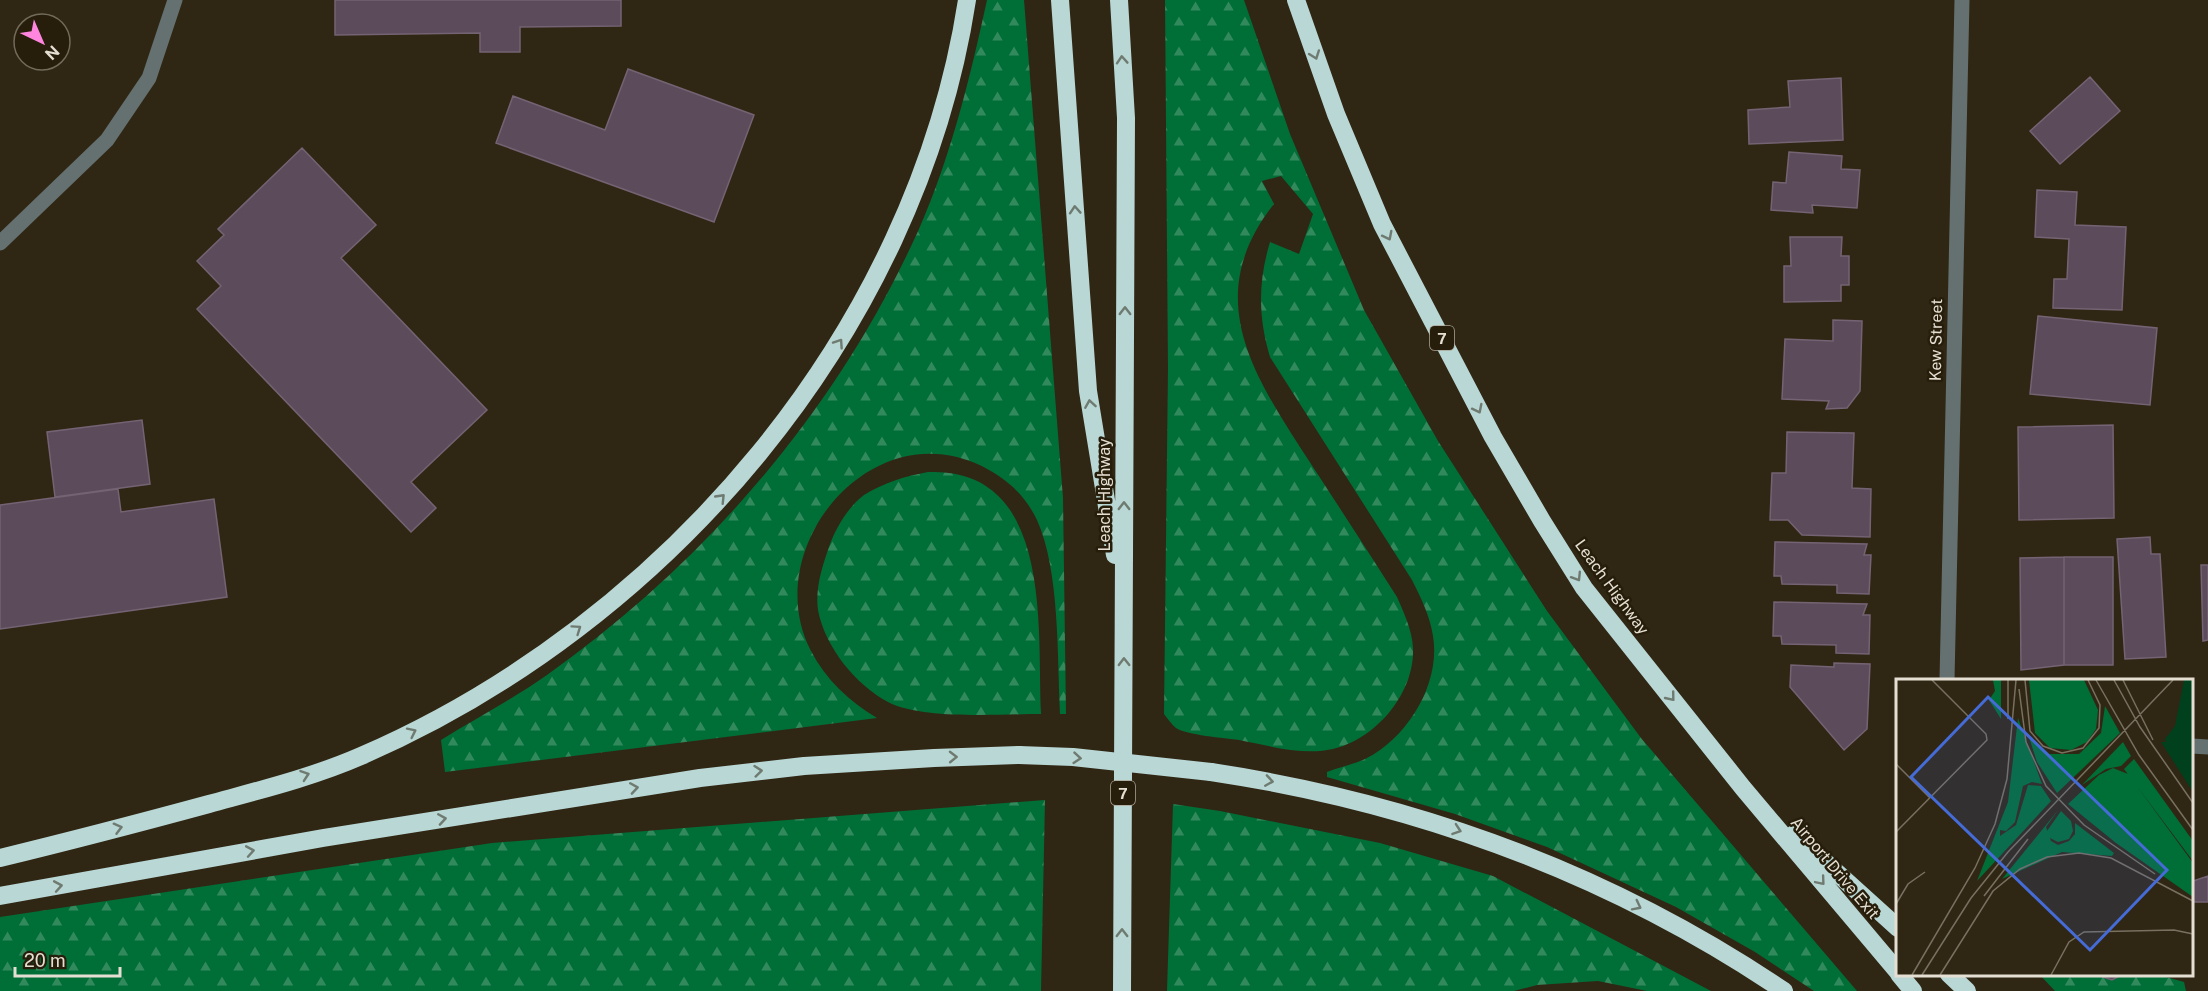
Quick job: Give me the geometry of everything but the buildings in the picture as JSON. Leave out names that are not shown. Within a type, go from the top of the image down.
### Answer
[{"type":"highway","points":[[0,858],[266,789],[359,757],[436,720],[531,662],[596,617],[664,557],[727,491],[792,411],[845,333],[886,253],[921,173],[947,92],[967,0]]},
{"type":"highway","points":[[1060,0],[1088,391],[1123,607]]},
{"type":"highway","name":"Leach Highway","points":[[1119,0],[1126,118],[1122,991]]},
{"type":"highway","name":"Leach Highway","points":[[1296,0],[1336,114],[1382,224],[1493,437],[1584,588],[1743,788]]},
{"type":"highway","points":[[0,896],[324,838],[700,778],[804,766],[934,758],[1019,755],[1073,757],[1211,772],[1303,787],[1423,818],[1520,852],[1609,892],[1690,933],[1784,991]]},
{"type":"highway","points":[[1743,788],[1896,926]]},
{"type":"highway","name":"Airport Drive Exit","points":[[1743,788],[1896,972]]},
{"type":"highway","name":"Airport Drive Exit","points":[[1900,976],[1913,991]]},
{"type":"highway","points":[[1950,976],[1967,991]]},
{"type":"street","points":[[0,243],[107,140],[149,78],[175,0]]},
{"type":"street","name":"Kew Street","points":[[1947,679],[1962,0]]},
{"type":"green space","points":[[987,0],[1024,0],[1063,498],[1066,714],[1060,714],[1056,615],[1050,564],[1032,510],[1012,486],[995,473],[975,463],[935,454],[896,459],[861,476],[833,502],[811,535],[799,573],[799,612],[811,651],[839,689],[877,718],[445,772],[441,740],[547,675],[606,630],[661,583],[714,531],[763,477],[808,419],[849,359],[886,295],[919,229],[941,173],[959,116]]},
{"type":"green space","points":[[1165,0],[1244,0],[1290,134],[1364,310],[1438,441],[1547,611],[1641,738],[1857,991],[1814,991],[1755,952],[1676,907],[1547,847],[1455,814],[1327,777],[1327,772],[1367,758],[1382,749],[1408,723],[1426,690],[1432,672],[1433,636],[1422,600],[1412,580],[1270,357],[1263,328],[1261,300],[1263,271],[1270,242],[1299,254],[1313,214],[1281,176],[1262,181],[1274,204],[1252,239],[1240,273],[1238,306],[1244,339],[1256,371],[1273,403],[1397,597],[1411,635],[1412,667],[1397,702],[1385,717],[1355,741],[1338,748],[1300,751],[1197,734],[1176,728],[1164,714],[1168,368]]},
{"type":"green space","points":[[928,472],[969,477],[998,496],[1018,524],[1030,559],[1037,599],[1041,714],[962,715],[903,708],[888,702],[853,675],[827,637],[818,610],[818,586],[829,547],[843,519],[858,500],[871,491],[895,480]]},
{"type":"green space","points":[[1045,800],[1041,991],[0,991],[0,917],[492,843]]},
{"type":"green space","points":[[1173,804],[1220,811],[1380,843],[1493,876],[1711,991],[1647,991],[1598,981],[1537,985],[1514,991],[1167,991]]},
{"type":"green space","points":[[2041,976],[2163,976],[2184,982],[2186,991],[2055,991]]}]
